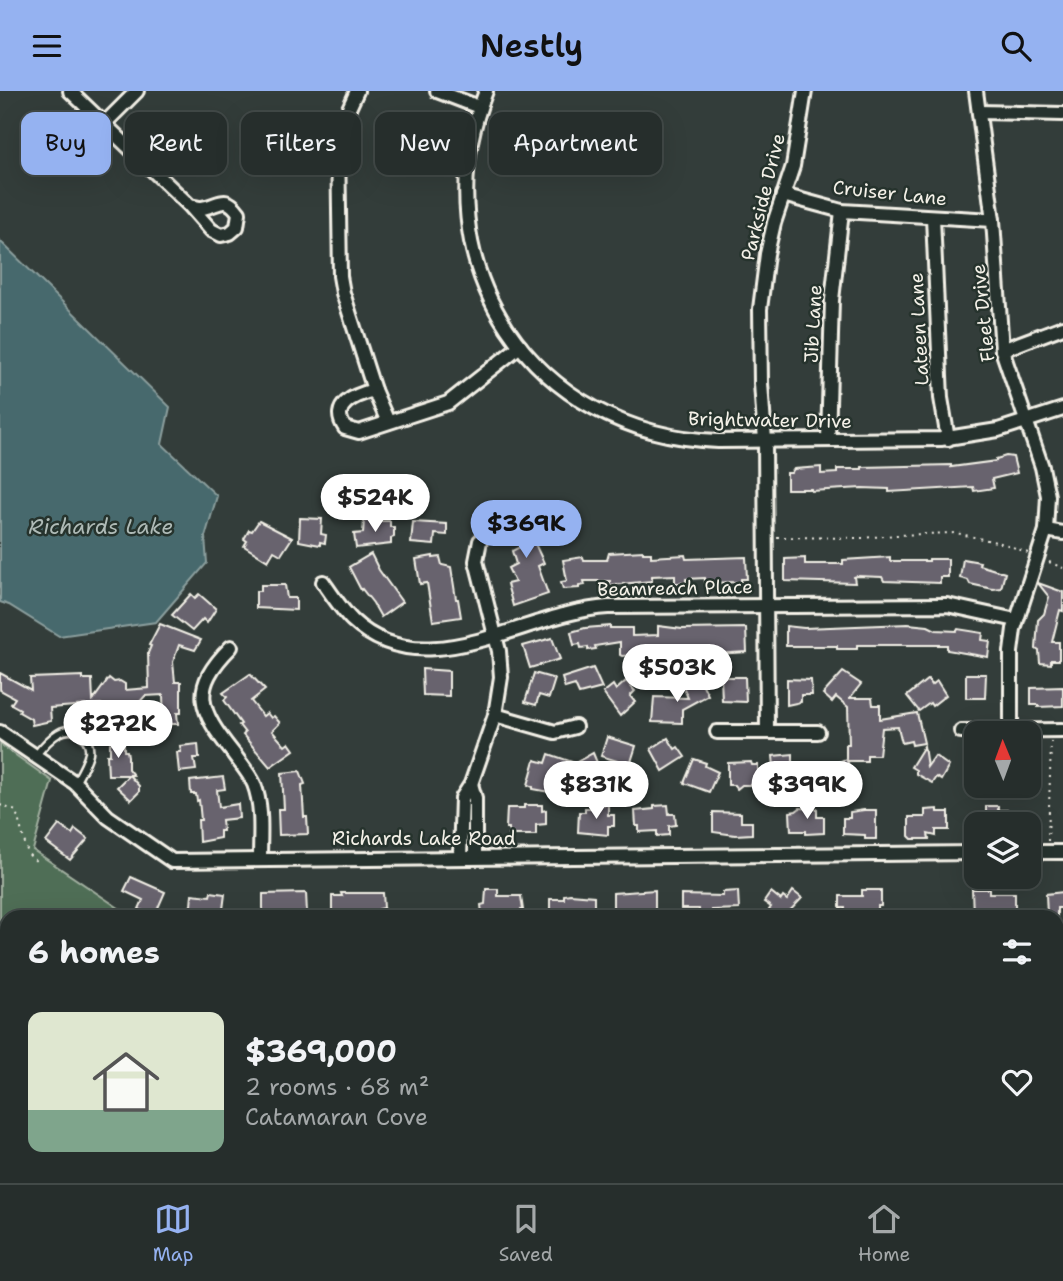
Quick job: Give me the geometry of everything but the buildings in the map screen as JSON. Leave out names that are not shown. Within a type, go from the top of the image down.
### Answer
[{"type":"street","points":[[70,91],[92,112]]},
{"type":"street","points":[[111,117],[136,91]]},
{"type":"street","points":[[357,91],[341,127],[338,142],[339,264],[343,293],[374,390],[388,422]]},
{"type":"street","points":[[437,91],[480,107]]},
{"type":"street","name":"Brightwater Drive","points":[[486,91],[471,136],[466,171],[470,236],[477,265],[500,317],[520,346],[541,369],[577,399],[633,427],[697,440],[948,439],[998,430],[1063,409]]},
{"type":"street","name":"Parkside Drive","points":[[767,732],[765,441],[760,309],[767,254],[793,166],[805,91]]},
{"type":"street","name":"Fleet Drive","points":[[976,91],[993,220],[1002,350],[1045,478],[1048,505],[1046,530],[1016,619],[1011,652],[1011,721]]},
{"type":"street","points":[[979,112],[1063,114]]},
{"type":"street","points":[[111,131],[190,206]]},
{"type":"street","name":"Cruiser Lane","points":[[783,195],[842,211],[993,220]]},
{"type":"street","name":"Jib Lane","points":[[828,440],[832,300],[842,211]]},
{"type":"street","name":"Lateen Lane","points":[[933,217],[942,398],[948,439]]},
{"type":"street","points":[[1002,350],[1063,327]]},
{"type":"street","points":[[374,390],[348,400],[341,406],[339,414],[345,428],[359,432],[447,403],[520,346]]},
{"type":"street","points":[[1046,530],[1063,533]]},
{"type":"street","points":[[460,857],[462,798],[471,784],[495,715],[501,677],[495,635],[476,561],[480,541]]},
{"type":"street","name":"Beamreach Place","points":[[323,582],[352,620],[365,631],[395,646],[421,650],[446,649],[593,608],[947,605],[1016,619]]},
{"type":"street","points":[[231,647],[208,673],[205,682],[205,705],[215,730],[253,782],[260,808],[260,859]]},
{"type":"street","points":[[495,715],[555,732],[575,727]]},
{"type":"street","name":"Richards Lake Road","points":[[0,732],[75,783],[108,817],[172,861],[964,853]]},
{"type":"street","points":[[717,732],[818,732]]},
{"type":"street","points":[[471,784],[475,798],[475,857]]},
{"type":"street","points":[[1041,852],[1063,852]]},
{"type":"lane","points":[[36,755],[58,733],[67,729],[79,731],[87,740],[89,750],[75,783]]},
{"type":"path","points":[[766,537],[862,538],[956,533],[1005,544],[1063,568]]},
{"type":"path","points":[[1048,852],[1057,730]]},
{"type":"path","points":[[0,805],[16,811],[28,854],[38,863]]},
{"type":"green space","points":[[0,744],[52,781],[33,850],[122,910],[0,910]]},
{"type":"water","name":"Richards Lake","points":[[0,241],[170,407],[162,444],[217,496],[205,537],[207,563],[156,622],[59,636],[0,602]]}]
